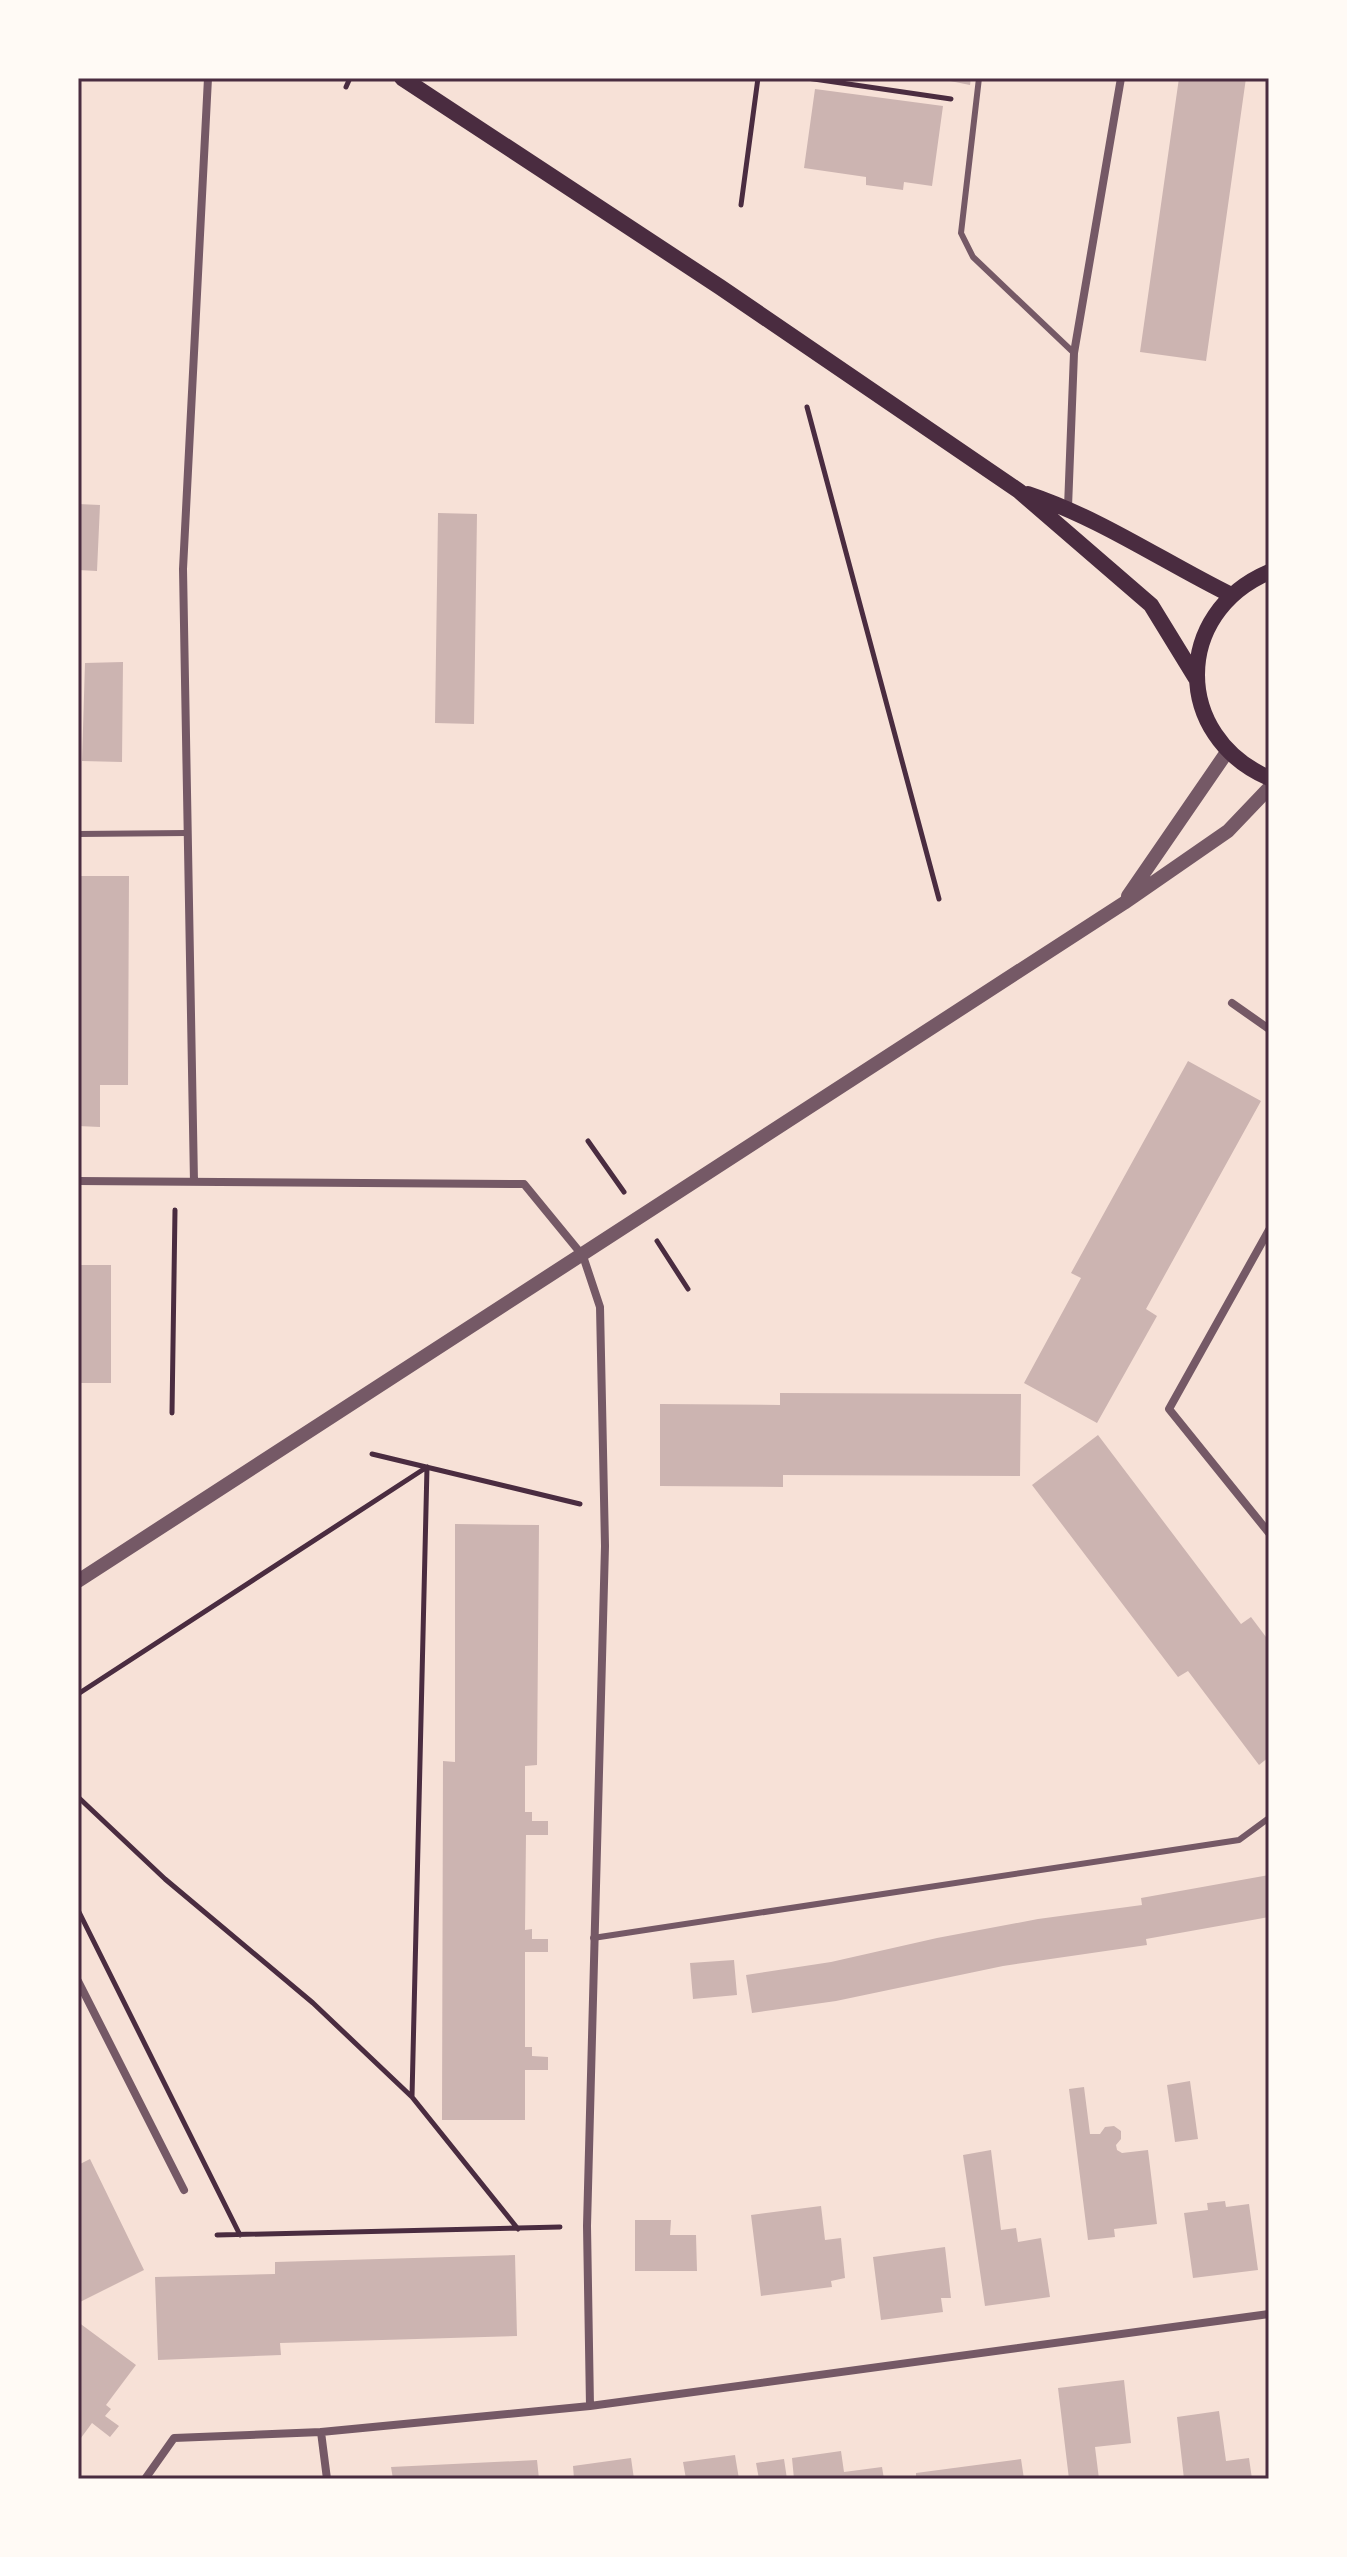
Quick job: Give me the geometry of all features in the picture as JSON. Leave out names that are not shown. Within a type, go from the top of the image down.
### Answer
[{"type":"main road","points":[[402,78],[720,287],[1019,491],[1151,605],[1197,680]]},
{"type":"main road","points":[[1019,491],[1068,507],[1172,566],[1231,595]]},
{"type":"main road","points":[[1269,572],[1244,584],[1231,595],[1212,620],[1200,649],[1197,680],[1200,702],[1211,729],[1227,752],[1250,770],[1269,778]]},
{"type":"street","points":[[194,1182],[183,569],[208,78]]},
{"type":"street","points":[[1068,507],[1074,353],[1121,78]]},
{"type":"street","points":[[1124,903],[1227,752]]},
{"type":"street","points":[[78,1581],[1124,903],[1228,831],[1269,788]]},
{"type":"street","points":[[1232,1003],[1269,1029]]},
{"type":"street","points":[[78,1181],[524,1184],[583,1256],[600,1307],[604,1510],[587,2226],[590,2406]]},
{"type":"street","points":[[1269,1230],[1169,1409],[1269,1533]]},
{"type":"street","points":[[78,1981],[184,2190]]},
{"type":"street","points":[[145,2479],[174,2438],[321,2432],[590,2406],[1269,2314]]},
{"type":"street","points":[[321,2432],[327,2479]]},
{"type":"lane","points":[[979,78],[961,233],[973,257],[1074,353]]},
{"type":"lane","points":[[78,834],[187,833]]},
{"type":"lane","points":[[593,1938],[1239,1840],[1269,1818]]},
{"type":"path","points":[[346,87],[350,78]]},
{"type":"path","points":[[741,205],[758,78]]},
{"type":"path","points":[[807,78],[976,103]]},
{"type":"path","points":[[807,407],[939,899]]},
{"type":"path","points":[[588,1141],[627,1196]]},
{"type":"path","points":[[172,1413],[175,1210]]},
{"type":"path","points":[[654,1237],[688,1289]]},
{"type":"path","points":[[372,1454],[604,1510]]},
{"type":"path","points":[[78,1694],[427,1467]]},
{"type":"path","points":[[412,2097],[427,1467]]},
{"type":"path","points":[[78,1797],[165,1879],[313,2003],[412,2097],[518,2229]]},
{"type":"path","points":[[78,1910],[240,2235]]},
{"type":"path","points":[[217,2235],[587,2226]]},
{"type":"building","points":[[935,78],[971,78],[970,85]]},
{"type":"building","points":[[1179,78],[1246,78],[1206,361],[1140,352]]},
{"type":"building","points":[[815,89],[943,106],[932,186],[904,182],[903,190],[866,185],[866,177],[804,168]]},
{"type":"building","points":[[78,504],[100,505],[97,571],[78,570]]},
{"type":"building","points":[[438,513],[477,514],[474,724],[435,723]]},
{"type":"building","points":[[123,662],[122,762],[82,761],[85,663]]},
{"type":"building","points":[[78,876],[129,876],[128,1085],[100,1085],[100,1127],[78,1126]]},
{"type":"building","points":[[1188,1061],[1261,1101],[1146,1309],[1157,1316],[1097,1423],[1024,1383],[1081,1278],[1071,1273]]},
{"type":"building","points":[[78,1265],[111,1265],[111,1383],[78,1383]]},
{"type":"building","points":[[780,1393],[1021,1394],[1020,1476],[783,1475],[783,1487],[660,1486],[660,1404],[780,1405]]},
{"type":"building","points":[[1098,1435],[1241,1624],[1251,1617],[1269,1641],[1269,1757],[1259,1765],[1188,1671],[1178,1677],[1032,1485]]},
{"type":"building","points":[[455,1524],[539,1525],[537,1765],[525,1766],[525,1812],[532,1812],[532,1821],[548,1821],[548,1835],[526,1835],[525,1930],[532,1929],[532,1939],[548,1939],[548,1952],[525,1952],[525,2047],[532,2047],[532,2056],[548,2057],[548,2070],[525,2070],[525,2120],[442,2120],[443,1761],[455,1762]]},
{"type":"building","points":[[1269,1875],[1269,1917],[1146,1939],[1147,1945],[1003,1966],[836,2001],[752,2013],[746,1975],[831,1962],[1038,1919],[1142,1905],[1141,1898]]},
{"type":"building","points":[[734,1960],[737,1995],[693,1999],[690,1963]]},
{"type":"building","points":[[1190,2081],[1198,2139],[1175,2142],[1167,2085]]},
{"type":"building","points":[[1084,2087],[1090,2134],[1100,2134],[1105,2127],[1114,2126],[1121,2131],[1117,2150],[1122,2153],[1148,2150],[1157,2224],[1114,2229],[1115,2237],[1088,2240],[1069,2089]]},
{"type":"building","points":[[991,2150],[1001,2230],[1016,2228],[1018,2242],[1041,2238],[1050,2297],[985,2306],[963,2155]]},
{"type":"building","points":[[90,2159],[144,2270],[78,2303],[78,2165]]},
{"type":"building","points":[[1225,2201],[1226,2207],[1249,2204],[1258,2270],[1193,2278],[1184,2213],[1208,2210],[1207,2203]]},
{"type":"building","points":[[821,2206],[825,2240],[841,2238],[845,2278],[831,2281],[832,2287],[761,2296],[751,2215]]},
{"type":"building","points":[[635,2220],[671,2220],[670,2235],[696,2235],[697,2271],[635,2271]]},
{"type":"building","points":[[945,2247],[951,2298],[941,2298],[943,2312],[881,2320],[873,2257]]},
{"type":"building","points":[[515,2255],[517,2336],[280,2343],[281,2355],[158,2360],[155,2277],[275,2274],[275,2262]]},
{"type":"building","points":[[78,2322],[136,2365],[106,2405],[111,2409],[105,2416],[119,2426],[110,2437],[92,2423],[78,2442]]},
{"type":"building","points":[[1124,2380],[1131,2443],[1095,2447],[1099,2479],[1069,2479],[1058,2388]]},
{"type":"building","points":[[1219,2411],[1226,2461],[1249,2458],[1252,2479],[1184,2479],[1177,2417]]},
{"type":"building","points":[[841,2451],[844,2472],[882,2467],[884,2479],[794,2479],[792,2458]]},
{"type":"building","points":[[735,2455],[739,2479],[686,2479],[683,2462]]},
{"type":"building","points":[[631,2458],[634,2479],[574,2479],[573,2466]]},
{"type":"building","points":[[784,2459],[787,2479],[759,2479],[756,2463]]},
{"type":"building","points":[[1021,2459],[1024,2479],[916,2479],[916,2473]]},
{"type":"building","points":[[537,2460],[539,2479],[393,2479],[391,2467]]}]
